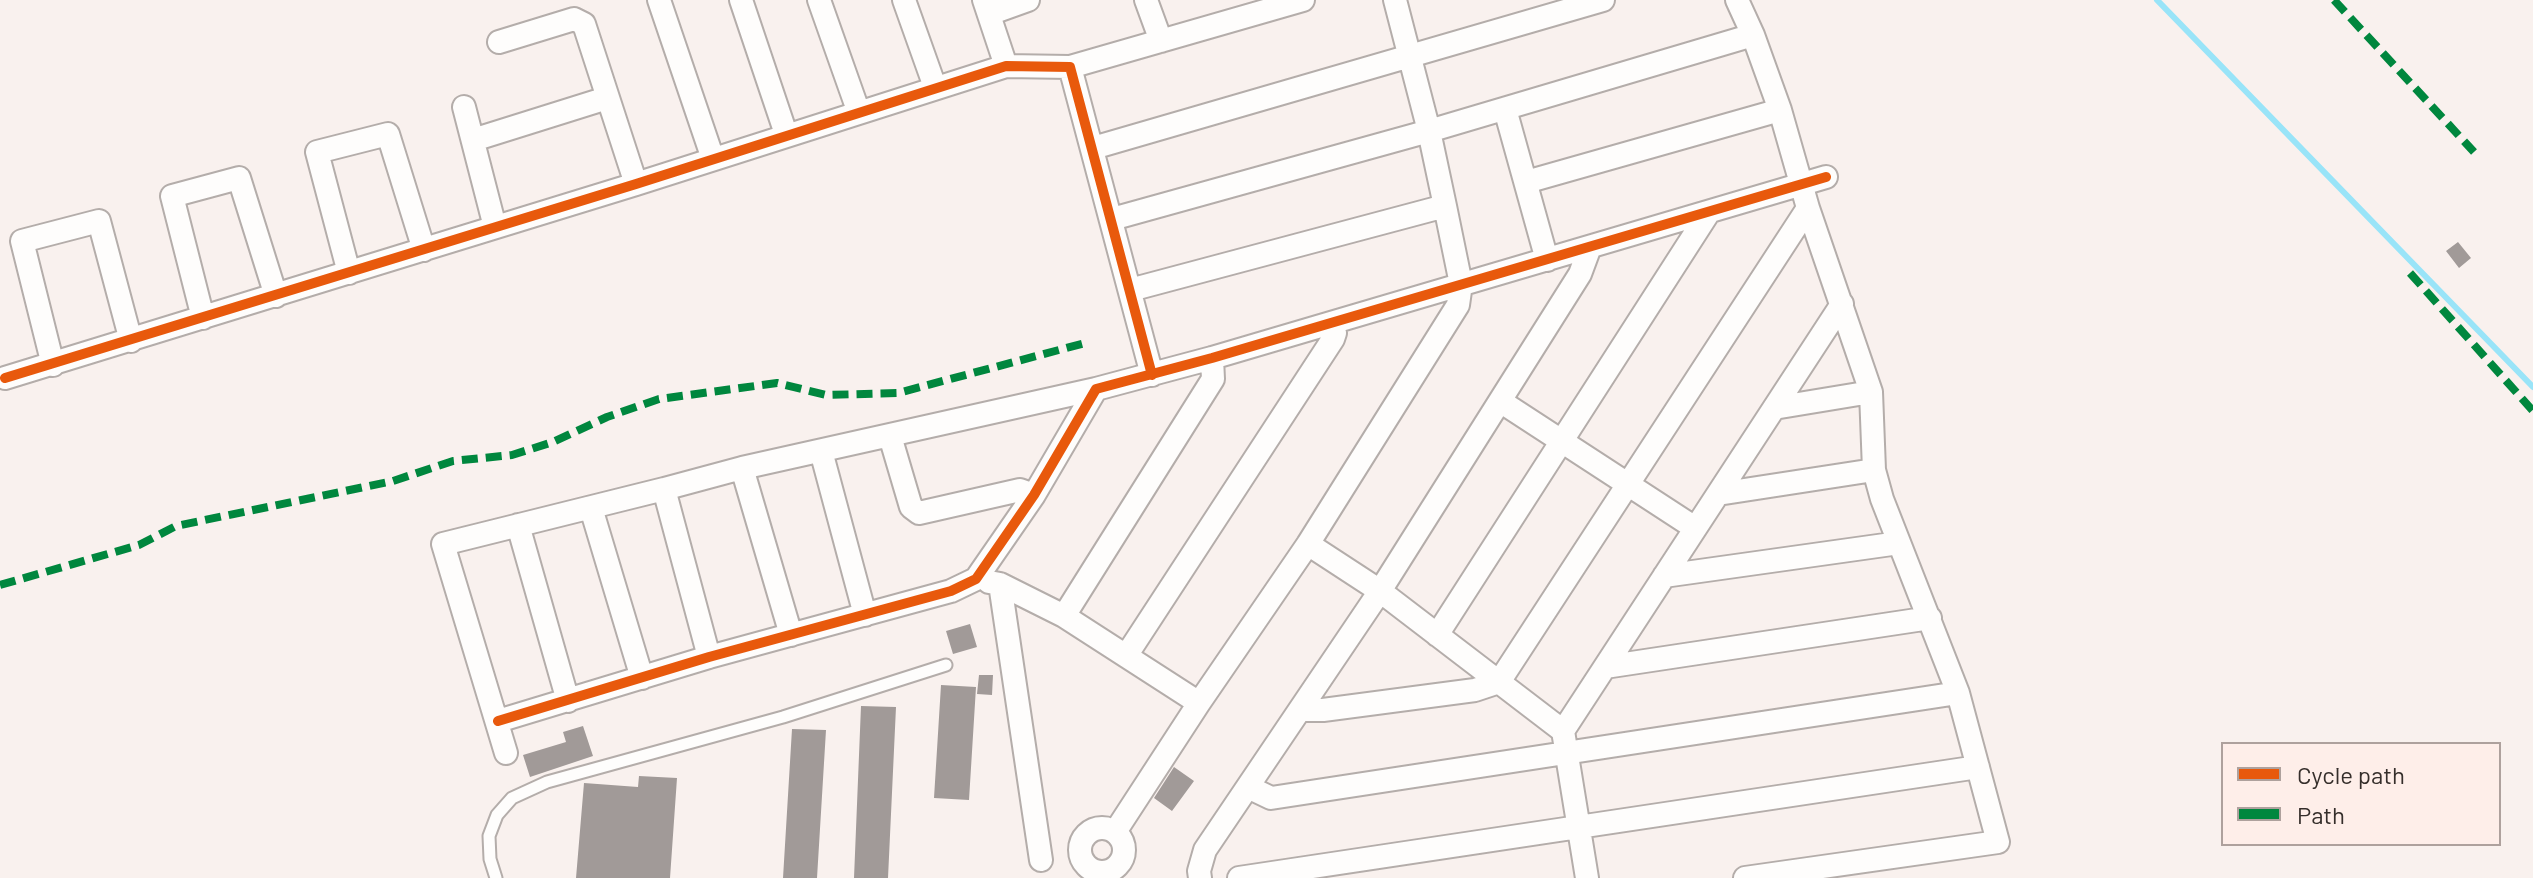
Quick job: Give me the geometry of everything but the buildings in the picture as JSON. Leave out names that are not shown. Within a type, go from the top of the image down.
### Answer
[{"type":"street","points":[[659,0],[713,159]]},
{"type":"street","points":[[741,0],[786,134]]},
{"type":"street","points":[[819,0],[859,113]]},
{"type":"street","points":[[904,0],[935,87]]},
{"type":"street","points":[[1006,66],[986,7],[1028,0]]},
{"type":"street","points":[[1146,0],[1161,41]]},
{"type":"street","points":[[5,378],[636,184],[1006,66],[1070,67],[1161,41],[1230,10],[1303,0]]},
{"type":"street","points":[[1115,832],[1308,544],[1458,305],[1461,284],[1445,206],[1395,0]]},
{"type":"street","points":[[1093,148],[1603,0]]},
{"type":"street","points":[[1737,0],[1780,110],[1808,208],[1871,392],[1874,470],[1882,499],[1958,693],[1998,842],[1745,878]]},
{"type":"street","points":[[499,42],[574,19],[584,24],[636,184]]},
{"type":"street","points":[[1112,219],[1429,131],[1753,35]]},
{"type":"street","points":[[1070,67],[1152,375]]},
{"type":"street","points":[[473,140],[607,98]]},
{"type":"street","points":[[464,107],[495,227]]},
{"type":"street","points":[[1505,109],[1547,260]]},
{"type":"street","points":[[1526,182],[1780,110]]},
{"type":"street","points":[[349,273],[317,152],[388,134],[424,250]]},
{"type":"street","points":[[506,753],[443,544],[742,468],[1152,375],[1826,177]]},
{"type":"street","points":[[203,318],[172,196],[239,178],[276,296]]},
{"type":"street","points":[[1130,290],[1445,206]]},
{"type":"street","points":[[1300,710],[1323,710],[1475,690],[1499,682],[1808,208]]},
{"type":"street","points":[[1437,635],[1709,212]]},
{"type":"street","points":[[53,365],[22,241],[99,221],[131,341]]},
{"type":"street","points":[[1200,878],[1205,850],[1380,591],[1580,274],[1590,247]]},
{"type":"street","points":[[1565,742],[1605,667],[1842,304]]},
{"type":"street","points":[[1126,656],[1333,339],[1332,323]]},
{"type":"street","points":[[1064,616],[1213,379],[1212,358]]},
{"type":"street","points":[[498,721],[709,657],[951,591],[976,579],[1034,495],[1096,389]]},
{"type":"street","points":[[1774,408],[1871,392]]},
{"type":"street","points":[[1500,401],[1695,528]]},
{"type":"street","points":[[890,436],[911,507],[919,513],[1020,490],[1034,495]]},
{"type":"street","points":[[821,451],[865,615]]},
{"type":"street","points":[[742,468],[791,635]]},
{"type":"street","points":[[1718,494],[1874,470]]},
{"type":"street","points":[[664,489],[709,657]]},
{"type":"street","points":[[591,508],[642,678]]},
{"type":"street","points":[[518,525],[568,701]]},
{"type":"street","points":[[1664,576],[1899,543]]},
{"type":"street","points":[[1308,544],[1380,591],[1499,682],[1565,742],[1587,878]]},
{"type":"street","points":[[976,579],[1000,584],[1064,616],[1199,703]]},
{"type":"street","points":[[1000,584],[1061,855]]},
{"type":"street","points":[[1605,667],[1930,618]]},
{"type":"street","points":[[1248,787],[1271,798],[1565,742],[1958,693]]},
{"type":"street","points":[[1239,878],[1978,767]]},
{"type":"street","points":[[1095,829],[1115,832],[1123,844],[1122,859],[1105,875],[1091,868],[1082,858],[1061,855],[1095,829]]},
{"type":"lane","points":[[496,878],[490,859],[489,836],[497,815],[512,798],[547,782],[783,717],[946,665]]},
{"type":"waterway","points":[[2157,0],[2533,387]]},
{"type":"marked path","points":[[2334,0],[2474,152]]},
{"type":"marked path","points":[[2410,273],[2533,411]]},
{"type":"marked path","points":[[0,585],[139,545],[176,526],[393,481],[453,461],[512,455],[553,442],[607,417],[659,399],[777,383],[826,395],[898,393],[1085,343]]},
{"type":"cycle path","points":[[5,378],[636,184],[1006,66],[1070,67],[1152,375]]},
{"type":"cycle path","points":[[498,721],[709,657],[951,591],[976,579],[1034,495],[1096,389],[1212,358],[1826,177]]}]
